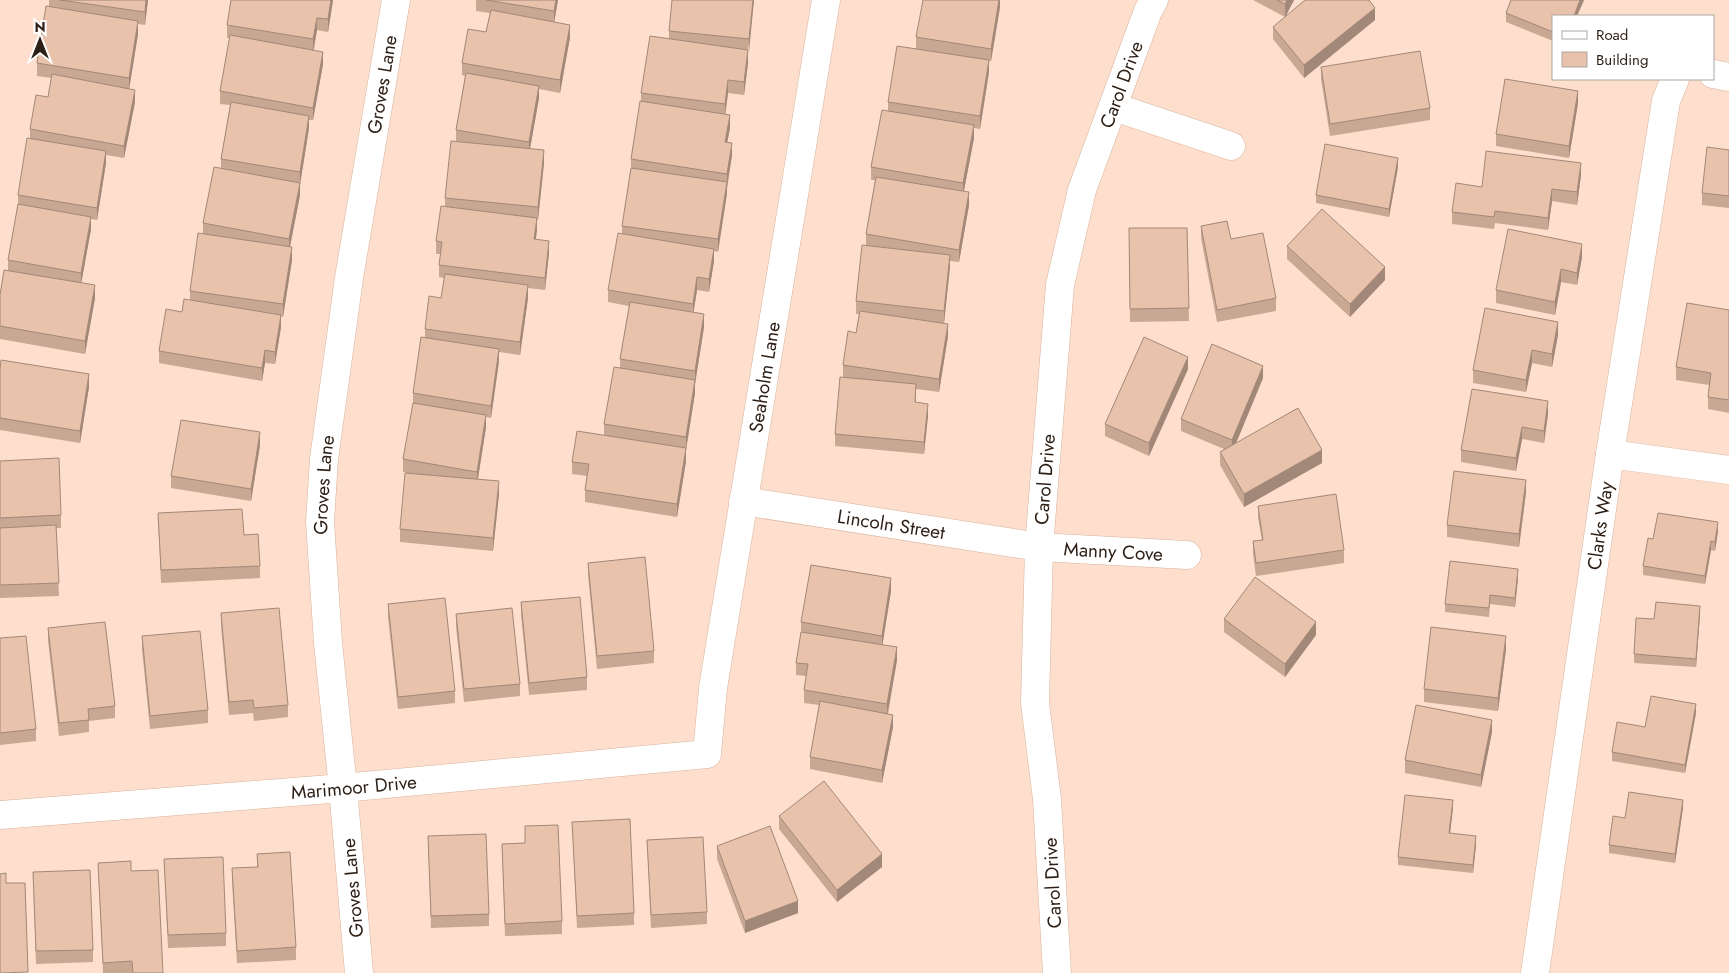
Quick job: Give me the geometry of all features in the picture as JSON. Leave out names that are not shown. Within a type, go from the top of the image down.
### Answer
[{"type":"street","name":"Groves Lane","points":[[359,973],[328,643],[320,522],[324,459],[349,278],[396,0]]},
{"type":"street","name":"Seaholm Lane","points":[[707,754],[713,688],[826,0]]},
{"type":"street","name":"Carol Drive","points":[[1057,973],[1047,799],[1035,703],[1039,547],[1060,285],[1082,190],[1148,11],[1154,0]]},
{"type":"street","points":[[1714,74],[1729,77]]},
{"type":"street","name":"Clarks Way","points":[[1535,973],[1610,454],[1666,101],[1675,80]]},
{"type":"street","points":[[1114,107],[1230,146]]},
{"type":"street","points":[[1610,454],[1729,470]]},
{"type":"street","name":"Lincoln Street","points":[[743,501],[1039,547]]},
{"type":"street","name":"Manny Cove","points":[[1039,547],[1187,555]]},
{"type":"street","name":"Marimoor Drive","points":[[0,815],[343,788],[707,754]]},
{"type":"building","points":[[60,0],[146,0],[145,12]]},
{"type":"building","points":[[231,0],[331,0],[328,19],[317,18],[313,39],[227,25]]},
{"type":"building","points":[[486,0],[556,0],[554,11]]},
{"type":"building","points":[[672,0],[753,0],[749,39],[669,31]]},
{"type":"building","points":[[923,0],[999,0],[991,49],[916,37]]},
{"type":"building","points":[[1277,0],[1287,0],[1285,4]]},
{"type":"building","points":[[1305,0],[1369,0],[1375,8],[1304,65],[1273,27]]},
{"type":"building","points":[[1511,0],[1580,0],[1574,15],[1552,15],[1552,32],[1506,13]]},
{"type":"building","points":[[46,6],[138,21],[129,78],[37,63]]},
{"type":"building","points":[[491,10],[570,25],[560,80],[462,63],[468,29],[486,32]]},
{"type":"building","points":[[230,35],[323,52],[313,108],[220,91]]},
{"type":"building","points":[[650,36],[748,50],[744,82],[728,80],[725,104],[641,93]]},
{"type":"building","points":[[897,46],[989,60],[980,116],[888,102]]},
{"type":"building","points":[[1420,51],[1430,108],[1330,124],[1321,67]]},
{"type":"building","points":[[466,73],[539,86],[529,142],[456,130]]},
{"type":"building","points":[[52,74],[135,90],[124,146],[30,129],[36,95],[48,97]]},
{"type":"building","points":[[1505,79],[1578,91],[1569,146],[1496,134]]},
{"type":"building","points":[[640,101],[730,115],[725,142],[732,143],[727,174],[631,159]]},
{"type":"building","points":[[231,102],[309,116],[300,172],[221,159]]},
{"type":"building","points":[[882,110],[974,125],[963,183],[871,167]]},
{"type":"building","points":[[27,138],[106,151],[97,208],[18,195]]},
{"type":"building","points":[[451,141],[544,150],[538,207],[445,198]]},
{"type":"building","points":[[1325,144],[1398,158],[1389,209],[1316,195]]},
{"type":"building","points":[[1707,147],[1729,150],[1729,196],[1702,193]]},
{"type":"building","points":[[1486,151],[1581,163],[1577,192],[1552,189],[1548,218],[1495,211],[1494,217],[1452,212],[1456,183],[1482,187]]},
{"type":"building","points":[[214,167],[300,183],[289,239],[203,223]]},
{"type":"building","points":[[631,168],[727,182],[718,239],[622,226]]},
{"type":"building","points":[[876,177],[969,192],[959,250],[866,234]]},
{"type":"building","points":[[18,204],[91,217],[81,273],[8,260]]},
{"type":"building","points":[[441,206],[537,218],[534,239],[549,241],[545,278],[439,265],[442,242],[436,241]]},
{"type":"building","points":[[1322,209],[1385,267],[1350,304],[1287,246]]},
{"type":"building","points":[[1227,221],[1231,239],[1263,233],[1276,298],[1217,310],[1201,226]]},
{"type":"building","points":[[1129,228],[1187,228],[1189,308],[1130,309]]},
{"type":"building","points":[[1508,229],[1582,244],[1577,273],[1561,269],[1555,302],[1496,290]]},
{"type":"building","points":[[198,233],[292,247],[283,304],[190,291]]},
{"type":"building","points":[[618,233],[714,249],[709,279],[697,277],[693,304],[608,290]]},
{"type":"building","points":[[862,245],[950,255],[944,311],[856,301]]},
{"type":"building","points":[[4,270],[95,285],[85,341],[0,326],[0,295]]},
{"type":"building","points":[[445,274],[528,285],[520,342],[425,329],[429,296],[441,298]]},
{"type":"building","points":[[184,299],[281,315],[275,352],[265,350],[262,368],[159,351],[166,309],[182,312]]},
{"type":"building","points":[[630,302],[704,314],[695,371],[620,359]]},
{"type":"building","points":[[1687,303],[1729,310],[1729,400],[1708,397],[1711,373],[1676,367]]},
{"type":"building","points":[[1485,308],[1558,322],[1552,354],[1532,350],[1526,380],[1473,370]]},
{"type":"building","points":[[860,311],[948,324],[939,379],[843,365],[848,331],[856,333]]},
{"type":"building","points":[[421,337],[499,349],[491,406],[413,393]]},
{"type":"building","points":[[1144,337],[1188,357],[1149,443],[1105,424]]},
{"type":"building","points":[[1212,344],[1263,366],[1232,440],[1181,419]]},
{"type":"building","points":[[1,360],[89,374],[80,431],[0,418]]},
{"type":"building","points":[[614,367],[695,380],[686,437],[604,424]]},
{"type":"building","points":[[840,377],[916,384],[915,402],[928,404],[924,442],[835,434]]},
{"type":"building","points":[[1472,389],[1548,401],[1544,431],[1522,427],[1516,458],[1461,450]]},
{"type":"building","points":[[413,403],[486,415],[477,472],[403,459]]},
{"type":"building","points":[[1298,408],[1322,450],[1244,494],[1220,452]]},
{"type":"building","points":[[181,420],[260,432],[251,489],[171,476]]},
{"type":"building","points":[[577,431],[686,448],[677,504],[585,490],[589,464],[572,462]]},
{"type":"building","points":[[59,458],[61,515],[0,518],[0,461]]},
{"type":"building","points":[[1454,471],[1526,480],[1519,534],[1447,525]]},
{"type":"building","points":[[405,473],[499,481],[493,538],[400,529]]},
{"type":"building","points":[[1336,494],[1344,550],[1256,563],[1253,541],[1263,540],[1258,506]]},
{"type":"building","points":[[242,509],[244,535],[258,534],[260,566],[161,570],[158,513]]},
{"type":"building","points":[[1658,513],[1718,522],[1715,542],[1711,541],[1705,576],[1643,566],[1648,538],[1653,539]]},
{"type":"building","points":[[56,525],[59,583],[0,585],[0,528]]},
{"type":"building","points":[[645,557],[654,651],[597,656],[588,563]]},
{"type":"building","points":[[1450,561],[1518,569],[1515,598],[1490,595],[1489,608],[1445,604]]},
{"type":"building","points":[[811,565],[891,578],[882,636],[801,622]]},
{"type":"building","points":[[1255,577],[1316,622],[1285,664],[1224,619]]},
{"type":"building","points":[[580,597],[587,677],[529,683],[521,602]]},
{"type":"building","points":[[445,598],[455,691],[398,697],[388,604]]},
{"type":"building","points":[[1656,602],[1700,606],[1696,659],[1634,654],[1636,618],[1654,619]]},
{"type":"building","points":[[279,608],[288,705],[254,708],[253,700],[229,702],[221,613]]},
{"type":"building","points":[[512,608],[520,684],[464,689],[456,614]]},
{"type":"building","points":[[105,622],[115,706],[88,709],[89,720],[59,723],[48,628]]},
{"type":"building","points":[[1431,627],[1506,636],[1498,698],[1424,689]]},
{"type":"building","points":[[200,631],[208,710],[150,716],[142,636]]},
{"type":"building","points":[[801,632],[897,647],[887,704],[804,690],[808,664],[796,663]]},
{"type":"building","points":[[26,636],[36,729],[0,733],[0,638]]},
{"type":"building","points":[[1651,696],[1696,704],[1685,765],[1612,752],[1617,722],[1645,727]]},
{"type":"building","points":[[820,701],[893,715],[882,770],[810,757]]},
{"type":"building","points":[[1416,705],[1492,720],[1481,775],[1405,760]]},
{"type":"building","points":[[824,781],[882,854],[837,890],[779,816]]},
{"type":"building","points":[[1629,792],[1683,800],[1675,854],[1609,845],[1613,816],[1625,818]]},
{"type":"building","points":[[1405,795],[1453,800],[1449,833],[1476,836],[1473,865],[1398,857]]},
{"type":"building","points":[[630,819],[634,913],[577,916],[572,822]]},
{"type":"building","points":[[558,825],[562,921],[505,924],[502,844],[525,843],[525,826]]},
{"type":"building","points":[[770,826],[798,901],[745,921],[717,846]]},
{"type":"building","points":[[486,834],[489,914],[431,916],[428,836]]},
{"type":"building","points":[[703,837],[707,912],[651,915],[647,840]]},
{"type":"building","points":[[290,852],[296,947],[237,951],[232,868],[258,867],[257,854]]},
{"type":"building","points":[[223,857],[226,933],[168,935],[164,859]]},
{"type":"building","points":[[131,861],[131,871],[158,870],[163,973],[133,973],[132,961],[103,963],[98,863]]},
{"type":"building","points":[[90,870],[93,950],[36,951],[33,872]]},
{"type":"building","points":[[6,873],[6,883],[25,883],[28,972],[0,973],[0,874]]}]
